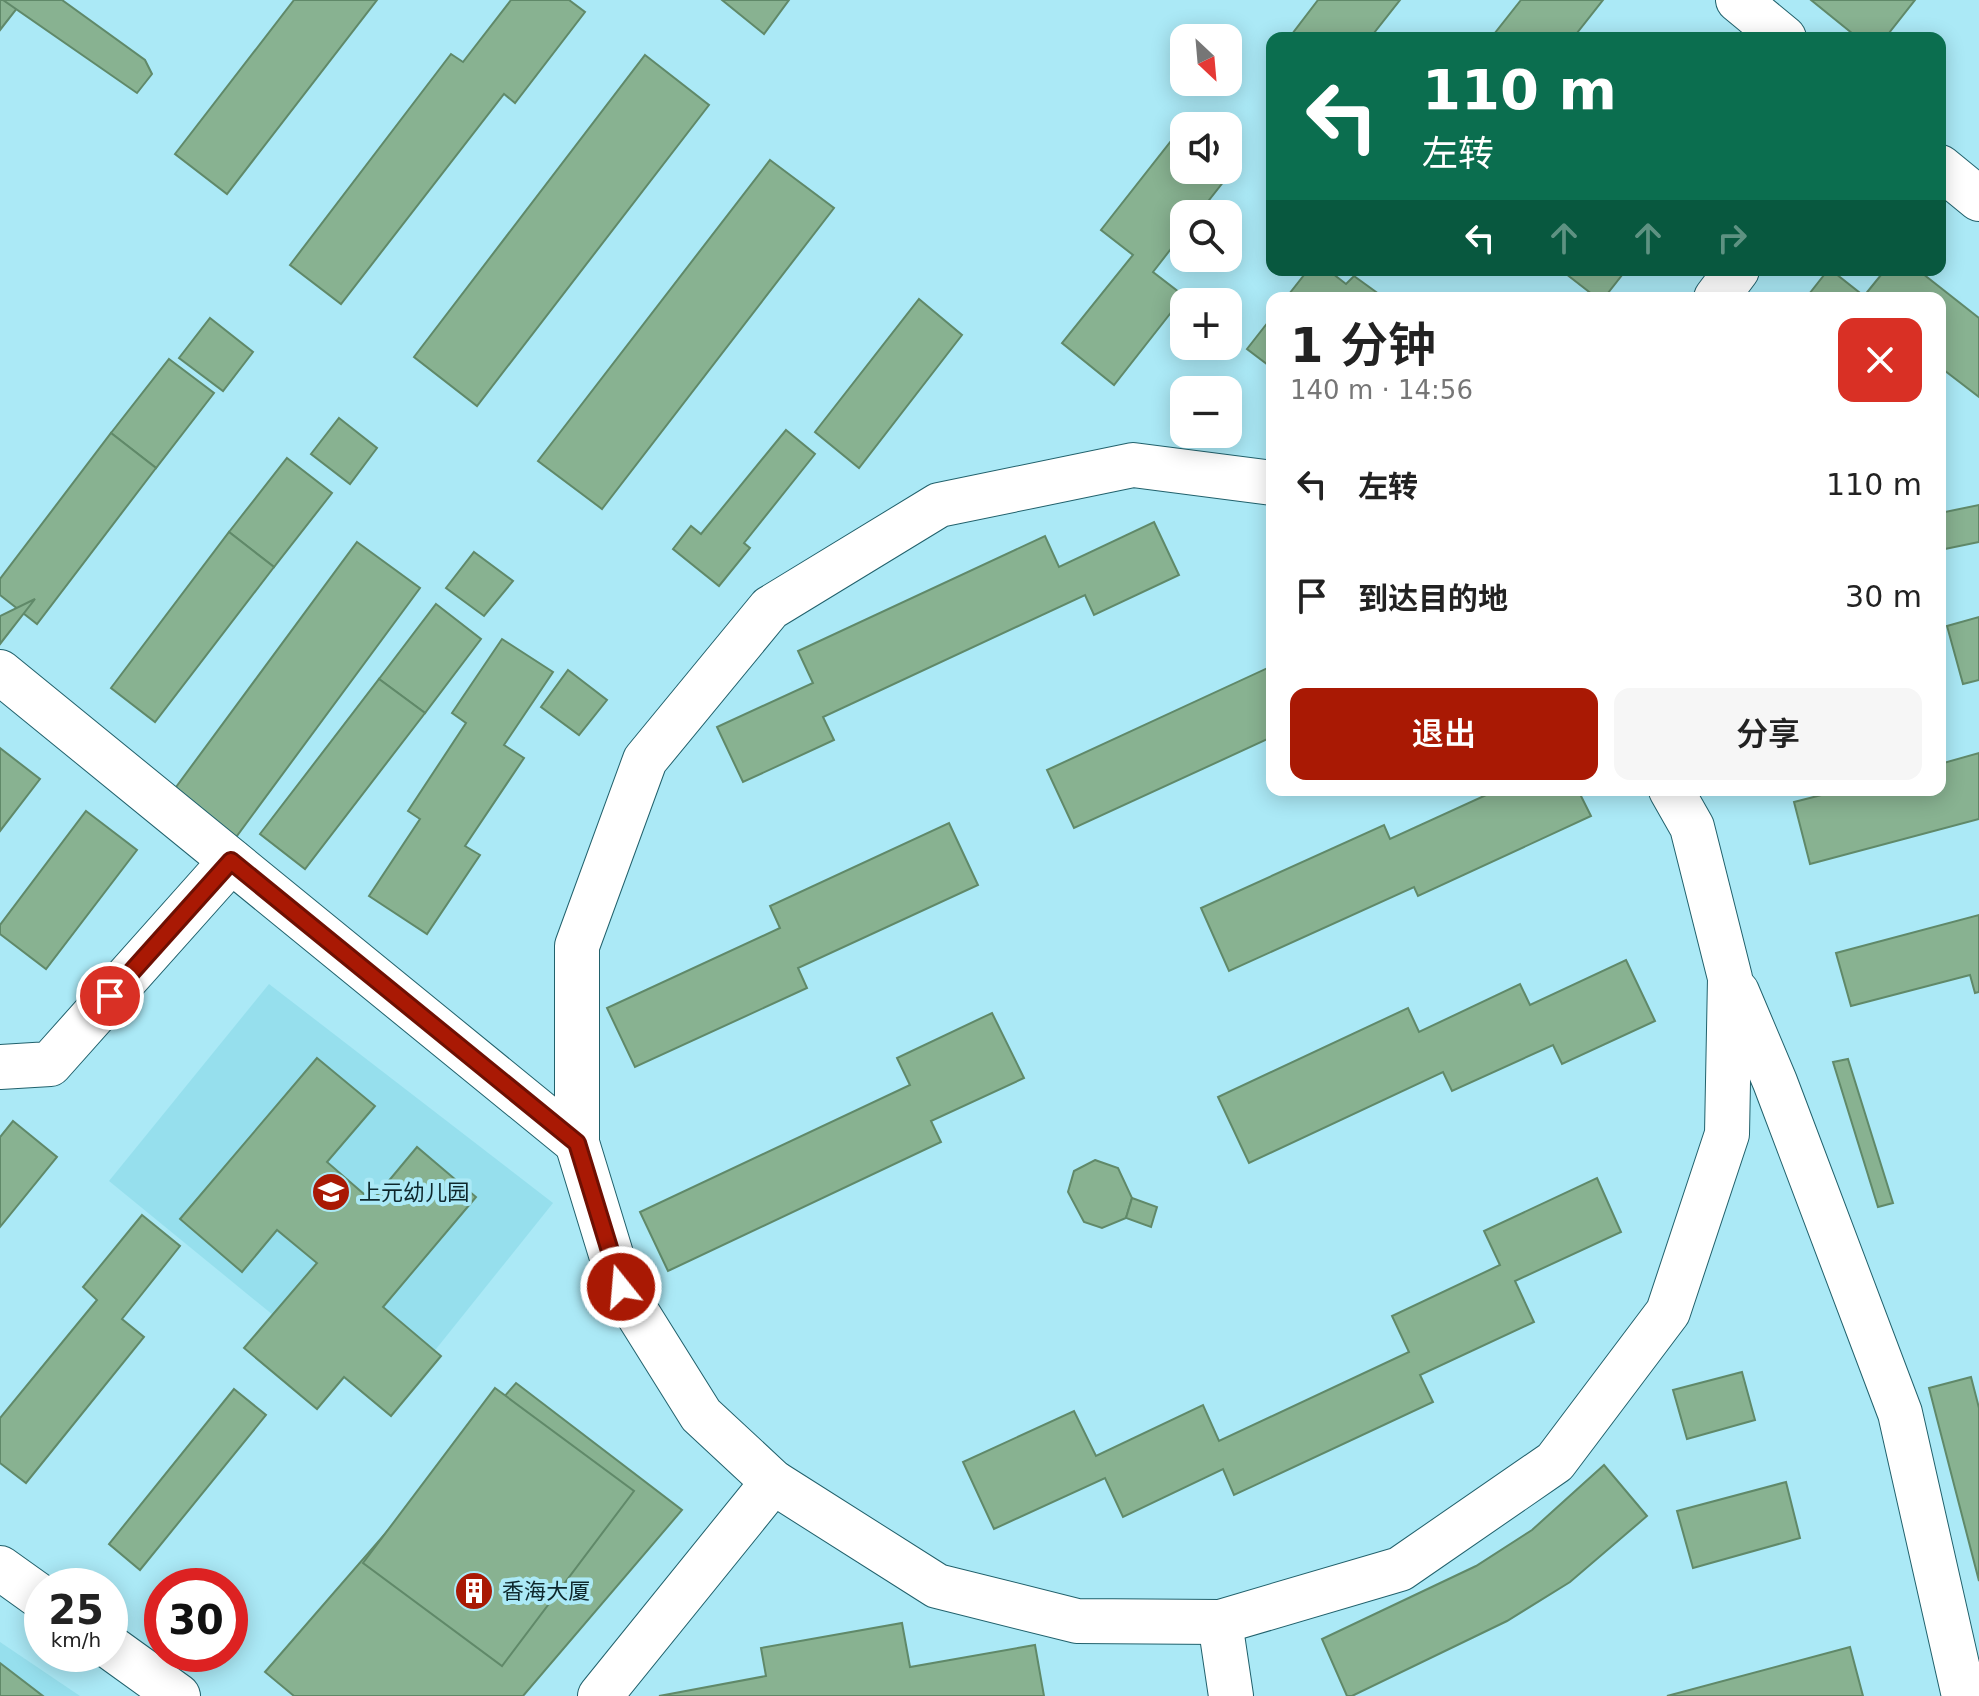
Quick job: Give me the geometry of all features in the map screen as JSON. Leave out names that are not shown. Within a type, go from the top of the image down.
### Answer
[{"type":"street","points":[[1738,0],[1777,32]]},
{"type":"street","points":[[1946,172],[1979,199]]},
{"type":"street","points":[[1266,482],[1133,465],[939,505],[770,608],[645,760],[577,946],[577,1143],[621,1287],[701,1415],[773,1482],[937,1586],[1077,1621],[1220,1622],[1400,1569],[1555,1462],[1668,1312],[1727,1134],[1730,978]]},
{"type":"street","points":[[0,672],[577,1143]]},
{"type":"street","points":[[1674,796],[1692,827],[1730,978],[1775,1082],[1900,1413],[1964,1696]]},
{"type":"street","points":[[0,1067],[50,1064],[231,861]]},
{"type":"street","points":[[600,1696],[773,1482]]},
{"type":"street","points":[[0,1568],[24,1585]]},
{"type":"street","points":[[1220,1622],[1231,1696]]},
{"type":"street","points":[[128,1660],[178,1696]]},
{"type":"shaded area","name":"上元幼儿园","points":[[269,984],[553,1203],[388,1409],[109,1181]]},
{"type":"shaded area","points":[[0,1642],[24,1658],[24,1672],[44,1672],[80,1696],[0,1696]]},
{"type":"building","points":[[0,0],[18,0],[21,3],[0,30]]},
{"type":"building","points":[[3,0],[62,0],[145,60],[152,74],[137,93]]},
{"type":"building","points":[[294,0],[377,0],[227,194],[175,154]]},
{"type":"building","points":[[511,0],[569,0],[585,12],[515,103],[504,94],[341,304],[290,265],[451,54],[463,62]]},
{"type":"building","points":[[722,0],[789,0],[764,34]]},
{"type":"building","points":[[1318,0],[1400,0],[1375,32],[1294,32]]},
{"type":"building","points":[[1521,0],[1603,0],[1578,32],[1496,32]]},
{"type":"building","points":[[1811,0],[1915,0],[1890,32],[1851,32]]},
{"type":"building","points":[[645,55],[709,105],[477,406],[414,357]]},
{"type":"building","points":[[1170,142],[1170,184],[1222,184],[1209,200],[1170,200],[1170,250],[1153,272],[1174,288],[1170,288],[1170,314],[1114,385],[1062,343],[1133,255],[1101,230]]},
{"type":"building","points":[[770,160],[834,208],[602,509],[538,461]]},
{"type":"building","points":[[1303,276],[1336,276],[1346,284],[1354,276],[1376,292],[1291,292]]},
{"type":"building","points":[[1569,276],[1621,276],[1609,292],[1589,292]]},
{"type":"building","points":[[1823,276],[1839,276],[1859,292],[1811,292]]},
{"type":"building","points":[[1880,276],[1926,276],[1946,292],[1867,292]]},
{"type":"building","points":[[1946,292],[1979,318],[1979,397],[1946,372]]},
{"type":"building","points":[[919,299],[962,335],[859,468],[815,432]]},
{"type":"building","points":[[210,318],[253,352],[223,391],[179,358]]},
{"type":"building","points":[[1266,325],[1266,363],[1247,349]]},
{"type":"building","points":[[169,359],[214,393],[156,468],[111,433]]},
{"type":"building","points":[[339,418],[377,448],[350,484],[311,454]]},
{"type":"building","points":[[786,430],[815,454],[744,543],[750,548],[719,586],[673,549],[691,526],[701,534]]},
{"type":"building","points":[[111,433],[156,468],[37,624],[0,595],[0,579]]},
{"type":"building","points":[[287,458],[332,493],[274,567],[229,532]]},
{"type":"building","points":[[1979,505],[1979,542],[1946,549],[1946,512]]},
{"type":"building","points":[[1154,522],[1179,575],[1094,615],[1085,595],[823,717],[834,740],[743,782],[717,727],[813,683],[798,651],[1045,536],[1059,567]]},
{"type":"building","points":[[229,532],[274,567],[155,722],[111,688]]},
{"type":"building","points":[[357,542],[420,588],[228,848],[165,802]]},
{"type":"building","points":[[474,552],[513,581],[484,616],[446,588]]},
{"type":"building","points":[[35,599],[0,644],[0,616]]},
{"type":"building","points":[[436,604],[481,639],[425,713],[379,679]]},
{"type":"building","points":[[1979,617],[1979,680],[1963,684],[1947,626]]},
{"type":"building","points":[[502,639],[553,672],[504,745],[524,758],[465,846],[480,855],[427,934],[369,896],[420,819],[408,811],[466,723],[452,713]]},
{"type":"building","points":[[1266,669],[1266,740],[1074,828],[1047,770]]},
{"type":"building","points":[[568,670],[607,700],[579,735],[541,707]]},
{"type":"building","points":[[379,679],[425,713],[305,869],[260,834]]},
{"type":"building","points":[[0,748],[40,779],[0,831]]},
{"type":"building","points":[[1979,753],[1979,819],[1810,864],[1794,802],[1818,796],[1946,796],[1946,762]]},
{"type":"building","points":[[1484,796],[1581,796],[1591,816],[1418,896],[1414,887],[1229,971],[1201,908],[1384,825],[1390,839]]},
{"type":"building","points":[[86,811],[137,850],[46,969],[0,934],[0,925]]},
{"type":"building","points":[[949,823],[978,885],[798,968],[807,988],[635,1067],[607,1008],[780,928],[770,906]]},
{"type":"building","points":[[1979,915],[1979,992],[1975,993],[1970,975],[1851,1006],[1836,953]]},
{"type":"building","points":[[1626,960],[1655,1021],[1562,1064],[1553,1045],[1452,1091],[1443,1072],[1249,1163],[1218,1097],[1408,1008],[1419,1032],[1520,984],[1530,1005]]},
{"type":"building","points":[[992,1013],[1024,1078],[931,1121],[941,1142],[668,1271],[640,1212],[910,1085],[897,1058]]},
{"type":"building","points":[[317,1058],[375,1106],[327,1162],[372,1201],[417,1147],[476,1197],[383,1307],[441,1356],[391,1416],[344,1377],[317,1409],[244,1348],[317,1263],[277,1230],[242,1272],[180,1219]]},
{"type":"building","points":[[1848,1059],[1893,1203],[1878,1207],[1833,1062]]},
{"type":"building","points":[[13,1121],[57,1157],[0,1227],[0,1137]]},
{"type":"building","points":[[1095,1160],[1118,1168],[1132,1198],[1126,1218],[1102,1228],[1084,1222],[1068,1192],[1074,1171]]},
{"type":"building","points":[[1597,1178],[1621,1232],[1515,1281],[1534,1322],[1420,1375],[1433,1402],[1234,1495],[1223,1469],[1123,1517],[1105,1478],[994,1529],[963,1462],[1074,1411],[1096,1456],[1203,1405],[1219,1441],[1409,1352],[1392,1316],[1500,1265],[1484,1231]]},
{"type":"building","points":[[1132,1198],[1157,1207],[1151,1227],[1126,1218]]},
{"type":"building","points":[[142,1215],[180,1246],[122,1319],[144,1337],[26,1483],[0,1463],[0,1418],[97,1300],[83,1287]]},
{"type":"building","points":[[1742,1372],[1755,1420],[1687,1439],[1673,1390]]},
{"type":"building","points":[[1971,1377],[1979,1408],[1979,1581],[1929,1388]]},
{"type":"building","name":"香海大厦","points":[[516,1383],[682,1510],[523,1696],[294,1696],[265,1672]]},
{"type":"building","points":[[495,1388],[634,1491],[502,1666],[363,1563]]},
{"type":"building","points":[[234,1389],[266,1415],[140,1570],[109,1544]]},
{"type":"building","points":[[1604,1465],[1647,1516],[1570,1582],[1507,1621],[1347,1696],[1322,1639],[1476,1566],[1532,1530]]},
{"type":"building","points":[[1786,1482],[1800,1538],[1693,1568],[1677,1511]]},
{"type":"building","points":[[902,1623],[910,1667],[1035,1645],[1044,1696],[659,1696],[766,1676],[761,1648]]},
{"type":"building","points":[[1850,1647],[1863,1696],[1667,1696]]},
{"type":"building","points":[[0,1663],[43,1696],[0,1696]]},
{"type":"place","name":"上元幼儿园","points":[[331,1192]]},
{"type":"place","name":"香海大厦","points":[[474,1591]]},
{"type":"route","points":[[110,996],[231,861],[577,1143],[621,1287]]}]
